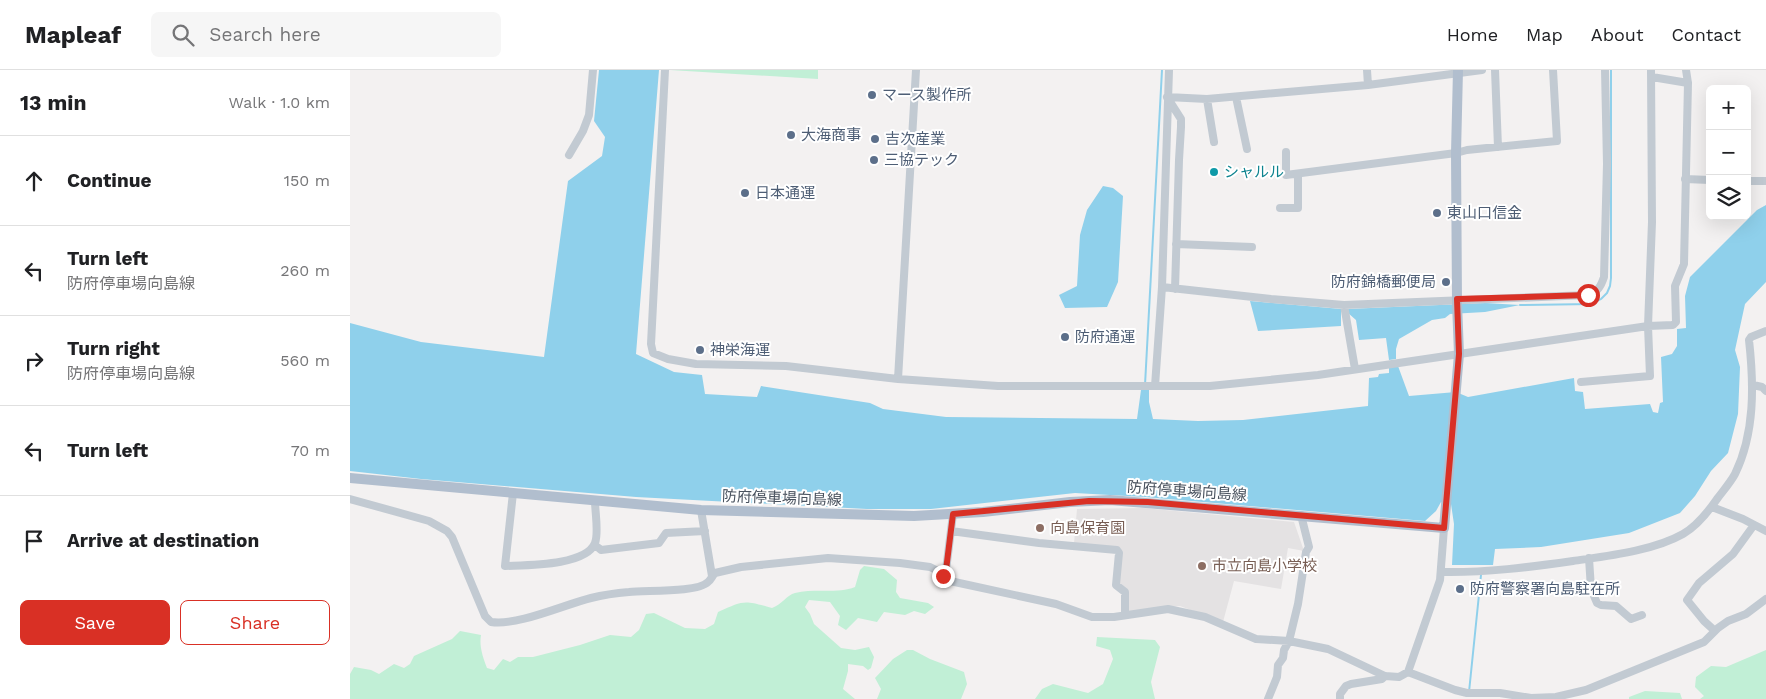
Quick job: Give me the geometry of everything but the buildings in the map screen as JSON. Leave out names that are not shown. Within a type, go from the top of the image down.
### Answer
[{"type":"main road","points":[[1444,528],[1459,354],[1456,153],[1458,71]]},
{"type":"main road","name":"防府停車場向島線","points":[[350,478],[701,510],[914,516],[1110,500],[1444,528]]},
{"type":"street","points":[[569,154],[583,131],[588,115],[593,70]]},
{"type":"street","points":[[665,70],[651,344],[653,353],[668,359],[696,364],[786,366],[898,379],[998,386],[1210,386],[1318,375],[1648,326],[1673,325],[1676,322],[1675,286],[1684,264],[1688,83],[1686,70]]},
{"type":"street","points":[[898,379],[916,70]]},
{"type":"street","points":[[1155,386],[1162,287],[1169,70]]},
{"type":"street","points":[[1367,70],[1368,85]]},
{"type":"street","points":[[1167,98],[1207,99],[1236,97],[1368,85],[1430,73],[1482,70]]},
{"type":"street","points":[[1495,70],[1498,147]]},
{"type":"street","points":[[1286,152],[1286,175],[1467,150],[1557,141],[1553,70]]},
{"type":"street","points":[[1162,287],[1270,300],[1344,305],[1588,295],[1599,289],[1604,277],[1607,164],[1606,70]]},
{"type":"street","points":[[1581,382],[1650,376],[1648,326],[1652,222],[1651,74],[1688,83]]},
{"type":"street","points":[[1236,97],[1247,149]]},
{"type":"street","points":[[1167,98],[1181,119],[1175,289]]},
{"type":"street","points":[[1207,99],[1214,142]]},
{"type":"street","points":[[1280,208],[1298,208],[1298,174]]},
{"type":"street","points":[[1685,179],[1706,180]]},
{"type":"street","points":[[1751,181],[1766,181]]},
{"type":"street","points":[[1176,244],[1252,247]]},
{"type":"street","points":[[1344,305],[1355,369]]},
{"type":"street","points":[[1441,572],[1482,571],[1534,566],[1645,548],[1674,538],[1694,526],[1712,507],[1734,475],[1742,458],[1750,420],[1753,385],[1749,340],[1751,337],[1766,331]]},
{"type":"street","points":[[1753,385],[1766,390]]},
{"type":"street","points":[[513,493],[505,566],[553,564],[580,556],[595,545],[595,501]]},
{"type":"street","points":[[350,500],[428,521],[447,531],[452,537],[486,616],[491,622],[499,623],[522,618],[610,594],[703,586],[709,582],[715,573],[741,567],[828,558],[930,567],[950,581],[1056,604],[1092,617],[1177,609],[1204,617],[1256,639],[1289,640],[1336,652],[1376,673],[1399,677],[1408,672],[1441,572],[1444,528]]},
{"type":"street","points":[[1712,507],[1766,531]]},
{"type":"street","points":[[701,510],[712,576]]},
{"type":"street","points":[[943,576],[946,570],[953,514]]},
{"type":"street","points":[[1268,699],[1277,677],[1278,665],[1283,658],[1284,650],[1289,640],[1298,604],[1306,552],[1309,547],[1301,515]]},
{"type":"street","points":[[1715,631],[1687,600],[1699,583],[1733,554],[1754,525]]},
{"type":"street","points":[[595,545],[601,550],[659,543],[666,533],[704,531]]},
{"type":"street","points":[[951,531],[1040,543],[1117,550],[1119,554],[1116,585],[1125,592],[1124,615]]},
{"type":"street","points":[[1589,558],[1591,589],[1597,603],[1616,606],[1631,619],[1642,615]]},
{"type":"street","points":[[1408,672],[1456,690],[1522,698],[1556,697],[1586,690],[1704,642],[1728,621],[1746,614],[1766,599]]},
{"type":"street","points":[[1340,699],[1340,694],[1346,686],[1382,679],[1385,676]]},
{"type":"shaded area","name":"市立向島小学校","points":[[1143,508],[1294,522],[1304,551],[1288,548],[1281,589],[1234,581],[1223,622],[1180,606],[1126,612],[1127,589],[1118,584],[1121,548],[1074,543],[1077,509]]},
{"type":"green space","points":[[670,70],[818,70],[818,79]]},
{"type":"green space","points":[[864,566],[884,569],[897,580],[896,592],[900,598],[928,603],[934,607],[925,614],[914,611],[905,615],[884,612],[877,622],[858,618],[846,630],[838,625],[840,616],[830,602],[809,600],[805,607],[814,624],[841,648],[855,650],[869,647],[874,657],[871,668],[868,670],[863,666],[848,664],[843,689],[855,699],[350,699],[350,674],[354,667],[371,670],[379,674],[394,664],[404,668],[410,664],[414,656],[452,639],[460,631],[481,635],[481,648],[487,668],[494,670],[503,659],[510,662],[518,657],[533,657],[610,635],[631,637],[639,630],[646,614],[654,613],[685,628],[705,629],[714,624],[718,612],[739,603],[744,602],[772,608],[795,593],[848,589],[855,587],[860,570]]},
{"type":"green space","points":[[1097,637],[1155,640],[1160,647],[1151,682],[1155,699],[1035,699],[1042,689],[1053,684],[1088,693],[1103,684],[1113,659],[1110,650],[1096,646]]},
{"type":"green space","points":[[907,650],[913,650],[930,659],[964,672],[967,684],[961,699],[877,699],[881,689],[875,678],[893,659]]},
{"type":"green space","points":[[1766,650],[1766,699],[1700,699],[1704,696],[1695,687],[1696,677],[1711,666],[1726,667]]},
{"type":"green space","points":[[1645,691],[1680,693],[1682,699],[1629,699],[1629,697]]},
{"type":"water","points":[[599,70],[659,70],[636,354],[674,372],[702,375],[705,394],[757,397],[761,386],[870,403],[883,409],[946,417],[1137,419],[1141,390],[1149,389],[1149,402],[1153,419],[1243,420],[1368,406],[1369,378],[1389,373],[1389,368],[1398,366],[1409,396],[1456,392],[1468,397],[1574,378],[1575,391],[1583,392],[1585,409],[1650,404],[1653,412],[1658,413],[1660,403],[1663,402],[1661,357],[1672,354],[1677,346],[1677,329],[1686,328],[1685,296],[1690,277],[1747,220],[1751,220],[1751,216],[1757,210],[1766,205],[1766,282],[1745,304],[1735,350],[1740,367],[1738,414],[1728,453],[1711,471],[1695,496],[1680,513],[1629,533],[1541,547],[1495,549],[1493,565],[1452,565],[1454,524],[1451,504],[1441,502],[1436,511],[1425,521],[1145,497],[1075,493],[931,509],[867,509],[636,497],[421,479],[350,471],[350,323],[421,342],[544,357],[568,181],[602,156],[605,137],[594,121]]},
{"type":"water","points":[[1103,186],[1113,188],[1123,196],[1118,282],[1107,307],[1065,308],[1059,295],[1077,286],[1080,235],[1087,210]]},
{"type":"water","points":[[1250,301],[1341,309],[1341,326],[1258,331]]},
{"type":"water","points":[[1485,303],[1520,305],[1485,312],[1450,314],[1445,318],[1432,320],[1399,339],[1396,359],[1389,360],[1386,338],[1359,340],[1356,320],[1348,313],[1348,309]]},
{"type":"waterway","points":[[1145,385],[1162,70]]},
{"type":"waterway","points":[[1520,305],[1592,304],[1601,299],[1607,293],[1610,286],[1611,70]]},
{"type":"waterway","points":[[1469,692],[1481,575]]},
{"type":"place","name":"マース製作所","points":[[872,95]]},
{"type":"place","name":"大海商事","points":[[791,135]]},
{"type":"place","name":"吉次産業","points":[[875,139]]},
{"type":"place","name":"三協テック","points":[[874,160]]},
{"type":"place","name":"シャルル","points":[[1214,172]]},
{"type":"place","name":"日本通運","points":[[745,193]]},
{"type":"place","name":"東山口信金","points":[[1437,213]]},
{"type":"place","name":"防府錦橋郵便局","points":[[1446,282]]},
{"type":"place","name":"防府通運","points":[[1065,337]]},
{"type":"place","name":"神栄海運","points":[[700,350]]},
{"type":"place","name":"向島保育園","points":[[1040,528]]},
{"type":"place","name":"市立向島小学校","points":[[1202,566]]},
{"type":"place","name":"防府警察署向島駐在所","points":[[1460,589]]},
{"type":"route","points":[[943,576],[946,570],[953,514],[1070,502],[1110,500],[1148,502],[1444,528],[1459,354],[1457,299],[1588,295]]}]
